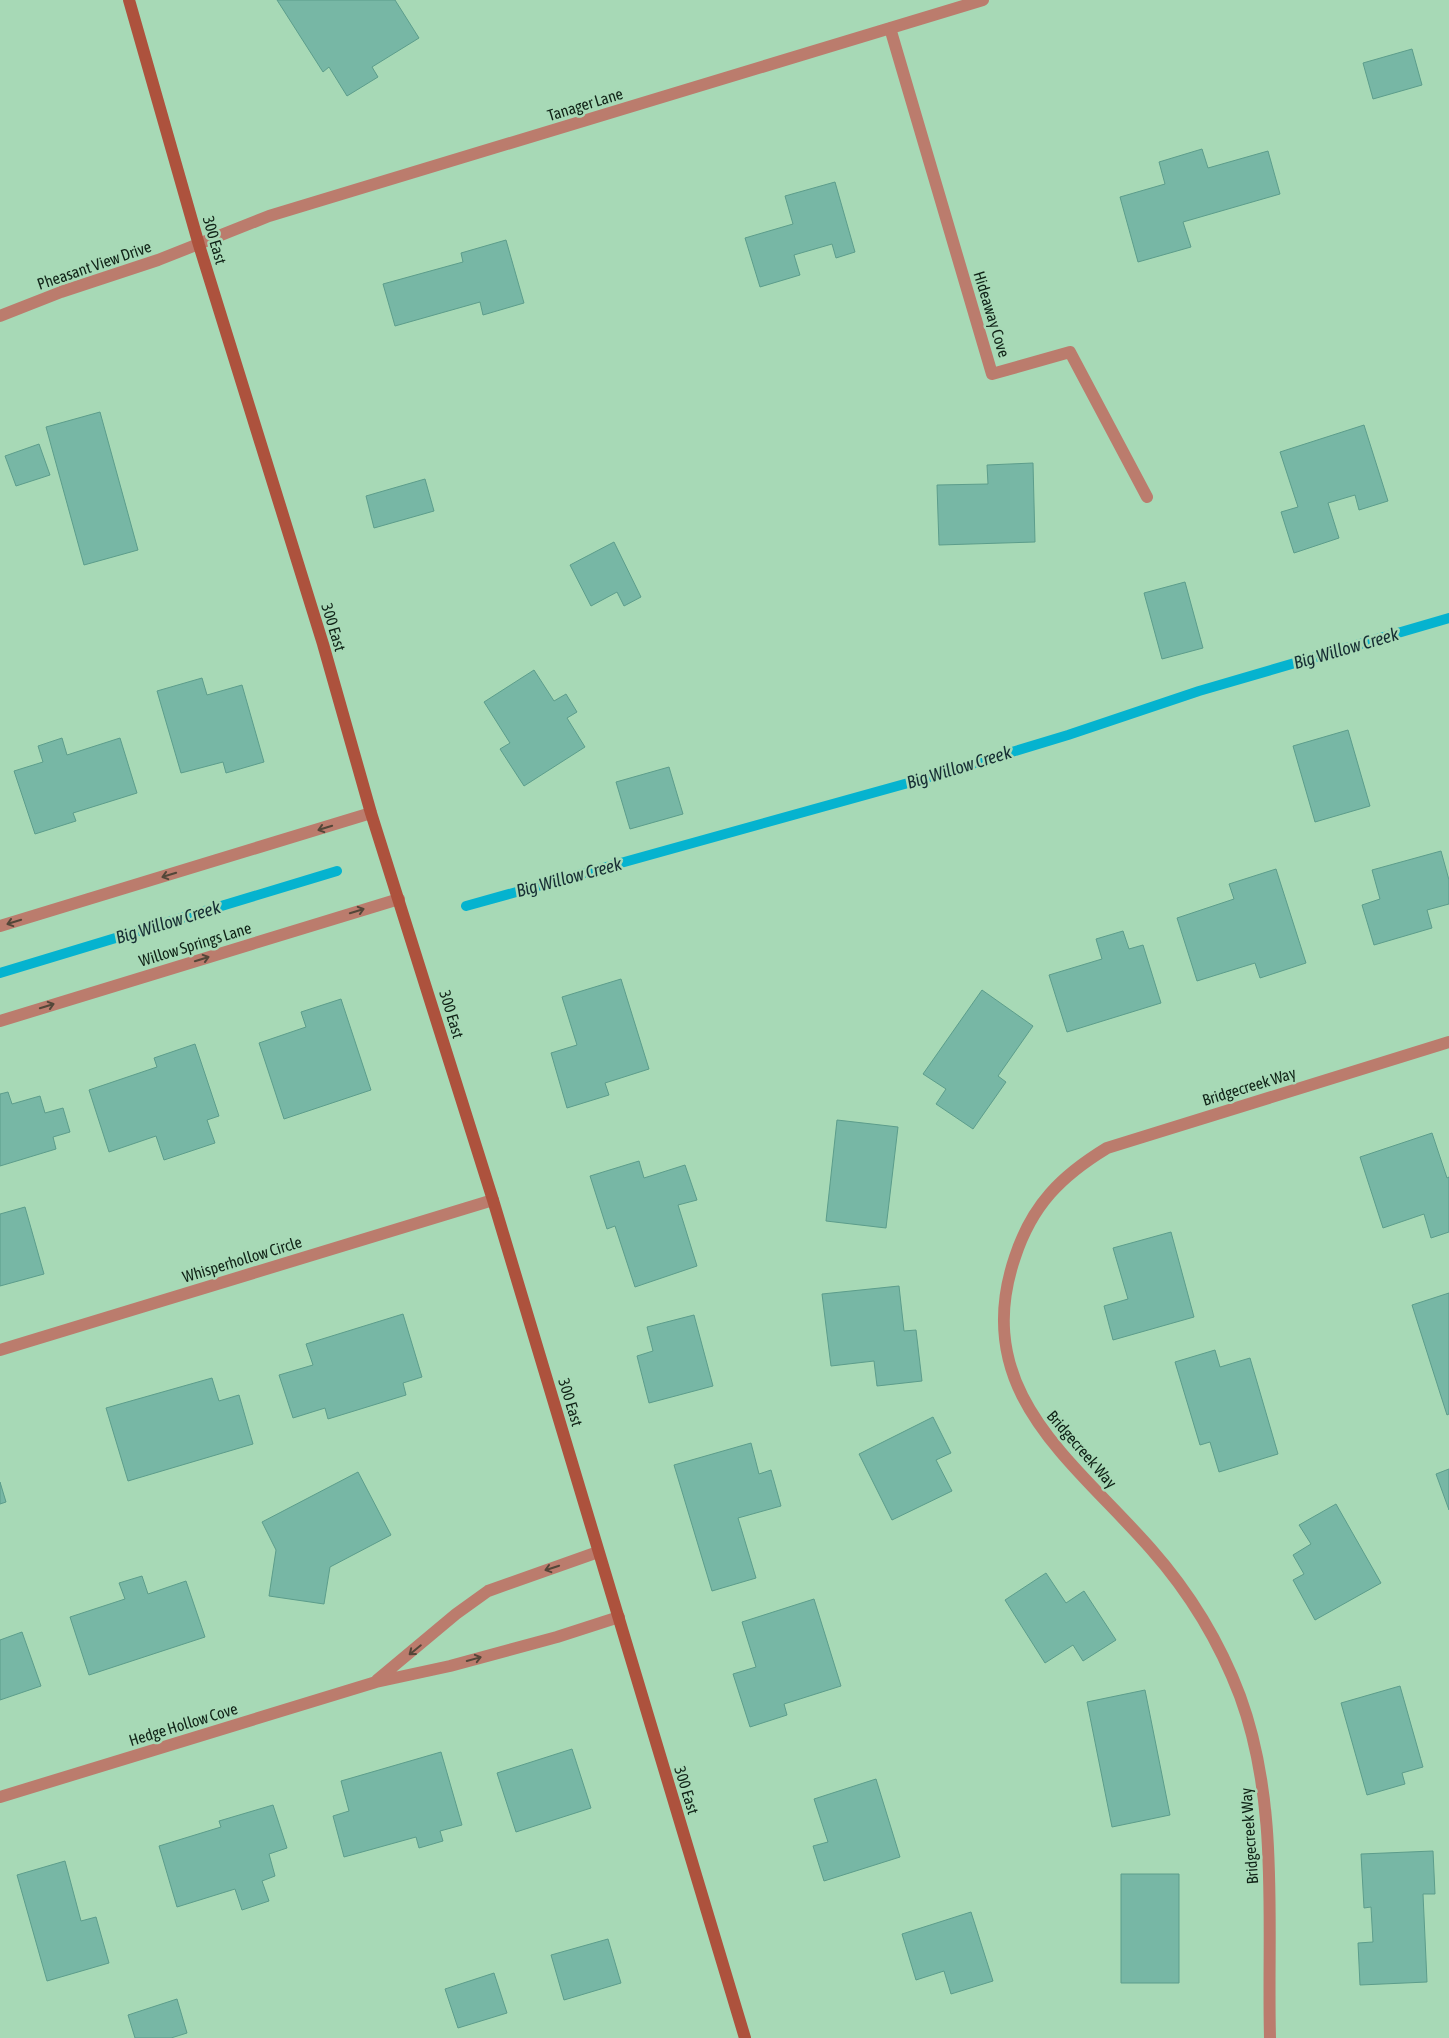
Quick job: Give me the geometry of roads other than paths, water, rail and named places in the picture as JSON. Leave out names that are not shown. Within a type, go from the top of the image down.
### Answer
[{"type":"main road","name":"300 East","points":[[129,0],[199,245],[323,644],[371,813],[493,1200],[745,2038]]},
{"type":"street","name":"Tanager Lane","points":[[199,245],[269,216],[983,0]]},
{"type":"street","name":"Hideaway Cove","points":[[890,28],[992,374],[1070,352],[1148,497]]},
{"type":"street","name":"Pheasant View Drive","points":[[0,316],[61,292],[138,268],[199,245]]},
{"type":"street","points":[[0,926],[371,813]]},
{"type":"street","name":"Willow Springs Lane","points":[[0,1021],[399,899]]},
{"type":"street","name":"Bridgecreek Way","points":[[1270,2038],[1268,1830],[1262,1782],[1253,1739],[1240,1696],[1202,1618],[1177,1582],[1152,1550],[1062,1455],[1037,1424],[1018,1389],[1006,1351],[1004,1313],[1008,1276],[1021,1239],[1039,1206],[1059,1182],[1082,1163],[1107,1148],[1449,1042]]},
{"type":"street","name":"Whisperhollow Circle","points":[[0,1350],[493,1200]]},
{"type":"street","name":"Hedge Hollow Cove","points":[[376,1682],[456,1614],[488,1591],[598,1552]]},
{"type":"street","name":"Hedge Hollow Cove","points":[[0,1797],[376,1682],[504,1652],[619,1617]]},
{"type":"waterway","name":"Big Willow Creek","points":[[466,906],[919,780],[1068,735],[1199,691],[1449,618]]},
{"type":"waterway","name":"Big Willow Creek","points":[[0,973],[337,871]]}]
